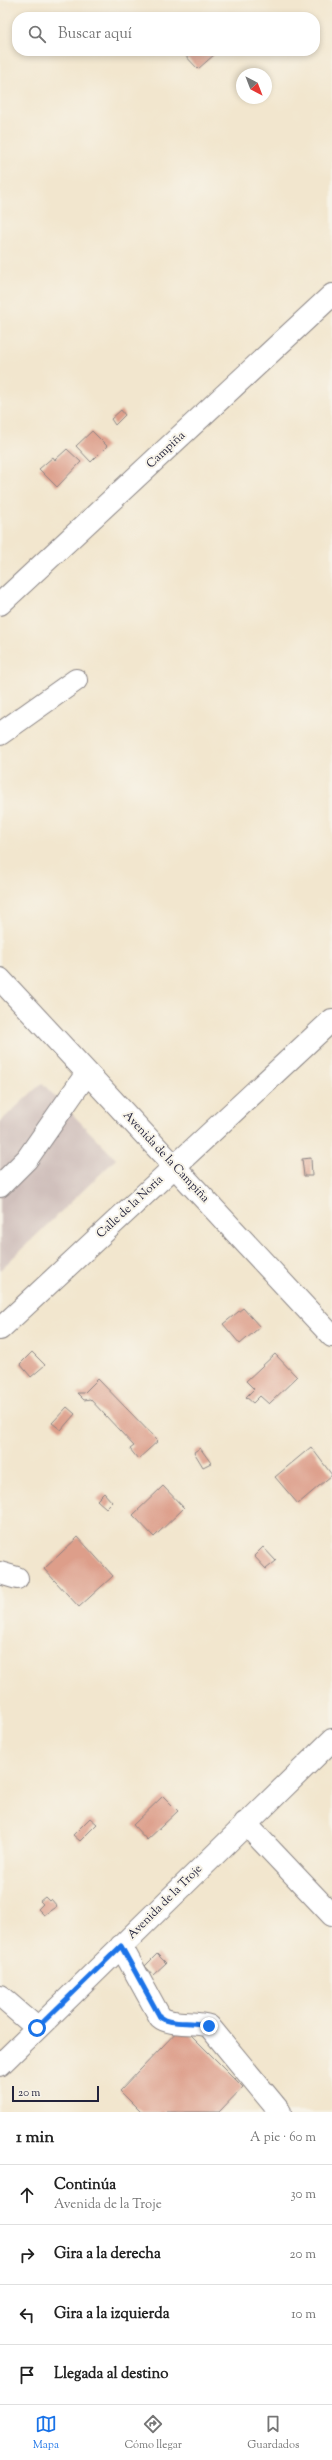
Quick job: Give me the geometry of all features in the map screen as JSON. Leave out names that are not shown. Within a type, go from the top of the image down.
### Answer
[{"type":"street","name":"Campiña","points":[[0,604],[332,295]]},
{"type":"street","points":[[0,734],[76,680]]},
{"type":"street","name":"Avenida de la Campiña","points":[[0,979],[332,1336]]},
{"type":"street","name":"Calle de la Noria","points":[[0,1330],[332,1020]]},
{"type":"street","points":[[0,1186],[27,1159],[87,1073]]},
{"type":"street","name":"Avenida de la Troje","points":[[0,2065],[245,1823],[332,1740]]},
{"type":"street","points":[[245,1823],[332,1915]]},
{"type":"street","points":[[121,1946],[160,2017],[165,2021],[198,2022],[209,2026],[280,2112]]},
{"type":"street","points":[[0,1996],[37,2028]]},
{"type":"shaded area","points":[[42,1083],[116,1159],[0,1270],[0,1122]]},
{"type":"building","points":[[186,56],[213,56],[198,69]]},
{"type":"building","points":[[121,410],[125,415],[115,425],[111,419]]},
{"type":"building","points":[[92,431],[107,446],[91,462],[76,446]]},
{"type":"building","points":[[67,449],[81,462],[57,487],[39,469],[53,457],[55,460]]},
{"type":"building","points":[[311,1158],[312,1176],[304,1176],[302,1159]]},
{"type":"building","points":[[243,1308],[260,1327],[240,1344],[223,1324]]},
{"type":"building","points":[[32,1352],[45,1365],[31,1377],[20,1364]]},
{"type":"building","points":[[275,1354],[297,1377],[269,1404],[260,1396],[253,1403],[246,1397],[254,1389],[246,1381]]},
{"type":"building","points":[[98,1379],[158,1441],[138,1459],[130,1449],[134,1446],[90,1399],[84,1400],[77,1393],[84,1393]]},
{"type":"building","points":[[67,1407],[75,1414],[61,1430],[52,1423]]},
{"type":"building","points":[[311,1447],[332,1475],[298,1504],[275,1477]]},
{"type":"building","points":[[200,1448],[211,1463],[203,1467],[194,1452]]},
{"type":"building","points":[[163,1486],[184,1508],[154,1537],[133,1515]]},
{"type":"building","points":[[104,1493],[112,1502],[106,1508],[97,1500]]},
{"type":"building","points":[[78,1537],[113,1576],[79,1607],[44,1569]]},
{"type":"building","points":[[263,1547],[276,1561],[266,1569],[254,1556]]},
{"type":"building","points":[[163,1796],[178,1811],[147,1840],[133,1825]]},
{"type":"building","points":[[90,1818],[97,1824],[80,1841],[73,1835]]},
{"type":"building","points":[[45,1897],[49,1901],[51,1899],[57,1906],[44,1915],[38,1909],[43,1904],[40,1901]]},
{"type":"building","points":[[157,1954],[166,1963],[153,1975],[145,1966]]},
{"type":"building","points":[[182,2026],[243,2087],[219,2112],[141,2112],[120,2091]]},
{"type":"route","points":[[37,2028],[121,1946],[160,2017],[165,2021],[198,2022],[209,2026]]}]
